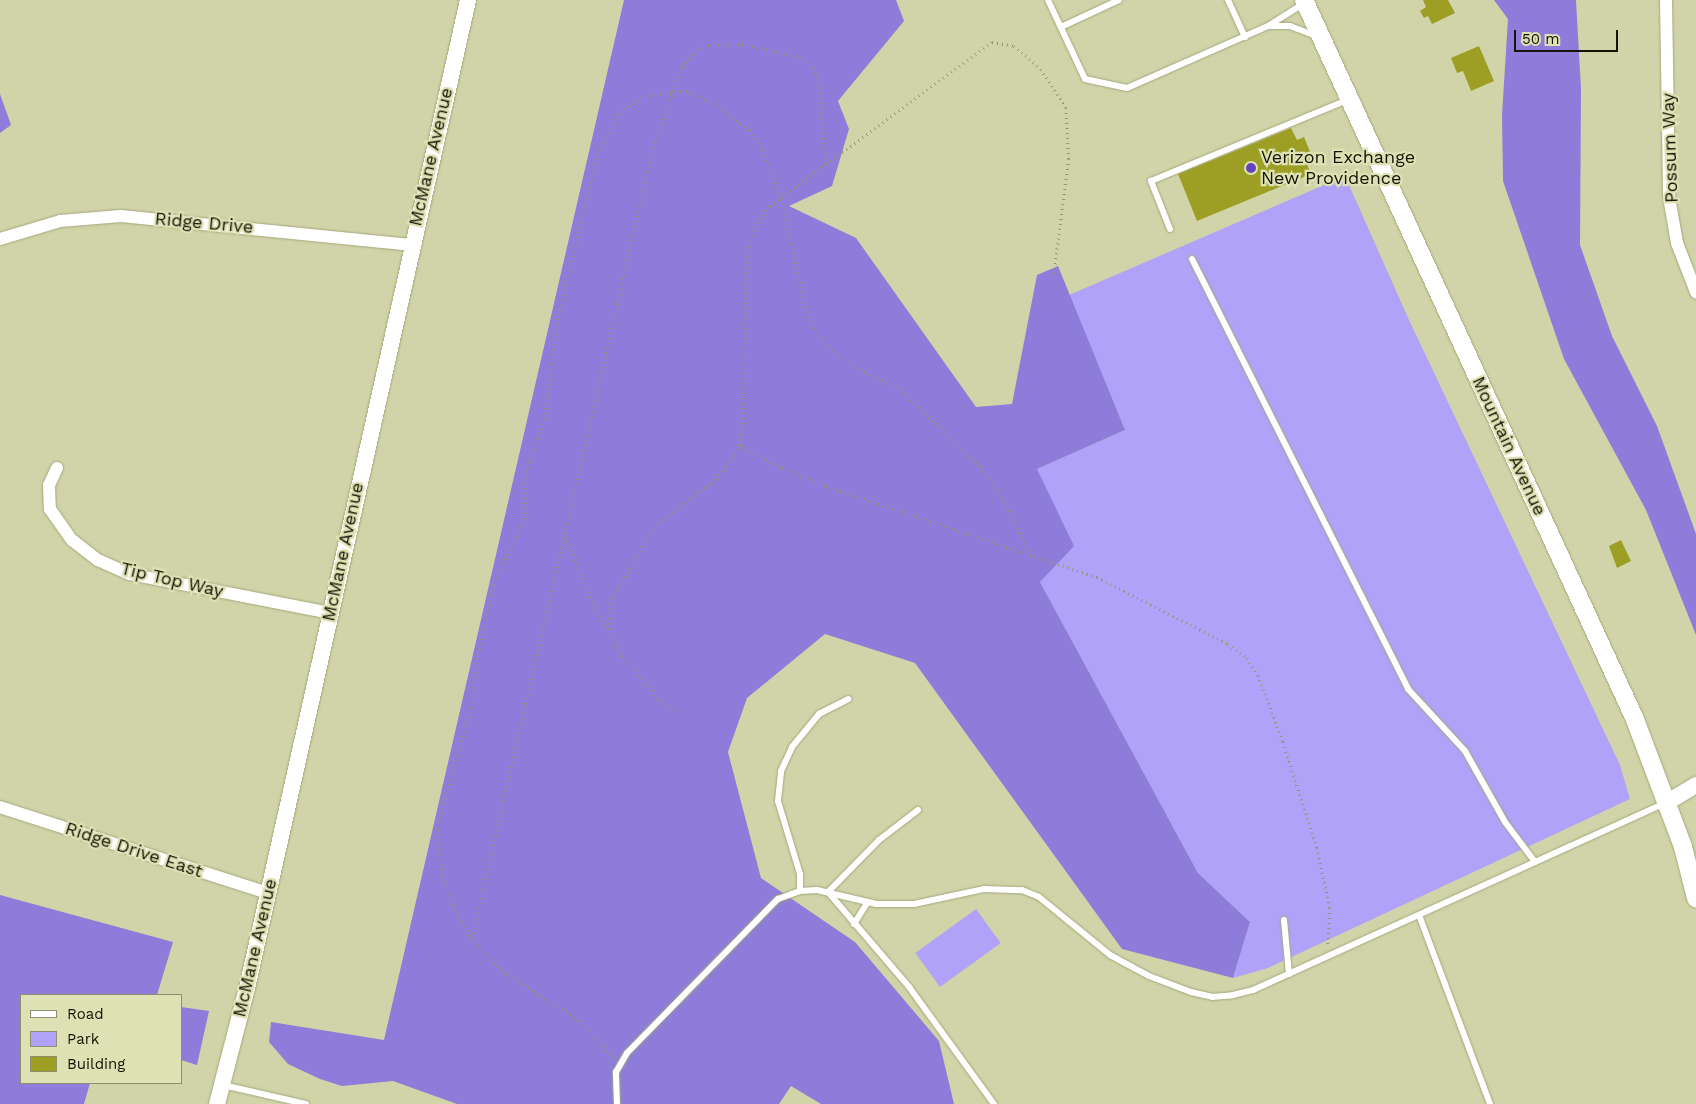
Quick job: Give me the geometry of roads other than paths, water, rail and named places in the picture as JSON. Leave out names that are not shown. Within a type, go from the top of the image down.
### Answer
[{"type":"main road","name":"Mountain Avenue","points":[[1306,1],[1634,718],[1683,847],[1696,898]]},
{"type":"street","name":"McMane Avenue","points":[[217,1104],[268,893],[411,245],[468,0]]},
{"type":"street","name":"Possum Way","points":[[1666,0],[1669,197],[1677,244],[1696,292]]},
{"type":"street","name":"Ridge Drive","points":[[0,239],[60,221],[121,216],[411,245]]},
{"type":"street","name":"Tip Top Way","points":[[56,468],[50,485],[50,509],[72,540],[98,560],[130,574],[330,613]]},
{"type":"street","points":[[1666,803],[1696,785]]},
{"type":"street","name":"Ridge Drive East","points":[[0,807],[268,893]]},
{"type":"lane","points":[[1048,0],[1085,79],[1123,88],[1245,37],[1268,26],[1306,1]]},
{"type":"lane","points":[[1061,27],[1119,0]]},
{"type":"lane","points":[[1228,0],[1245,37]]},
{"type":"lane","points":[[1268,26],[1290,26],[1322,38]]},
{"type":"lane","points":[[1170,229],[1151,181],[1350,100]]},
{"type":"lane","points":[[1192,259],[1408,689],[1465,751],[1505,822],[1535,862]]},
{"type":"lane","points":[[800,890],[800,874],[778,801],[781,771],[792,747],[820,714],[848,699]]},
{"type":"lane","points":[[617,1104],[616,1072],[619,1064],[778,899],[800,890],[828,892],[868,902],[914,904],[984,889],[1022,890],[1039,897],[1110,955],[1149,976],[1191,992],[1212,997],[1233,995],[1289,974],[1666,803]]},
{"type":"lane","points":[[828,892],[879,840],[918,810]]},
{"type":"lane","points":[[828,892],[909,987],[994,1104]]},
{"type":"lane","points":[[854,924],[868,902]]},
{"type":"lane","points":[[1419,915],[1490,1104]]},
{"type":"lane","points":[[1284,920],[1289,974]]},
{"type":"lane","points":[[222,1085],[306,1104]]},
{"type":"place","name":"Verizon Exchange New Providence","points":[[1251,168]]}]
